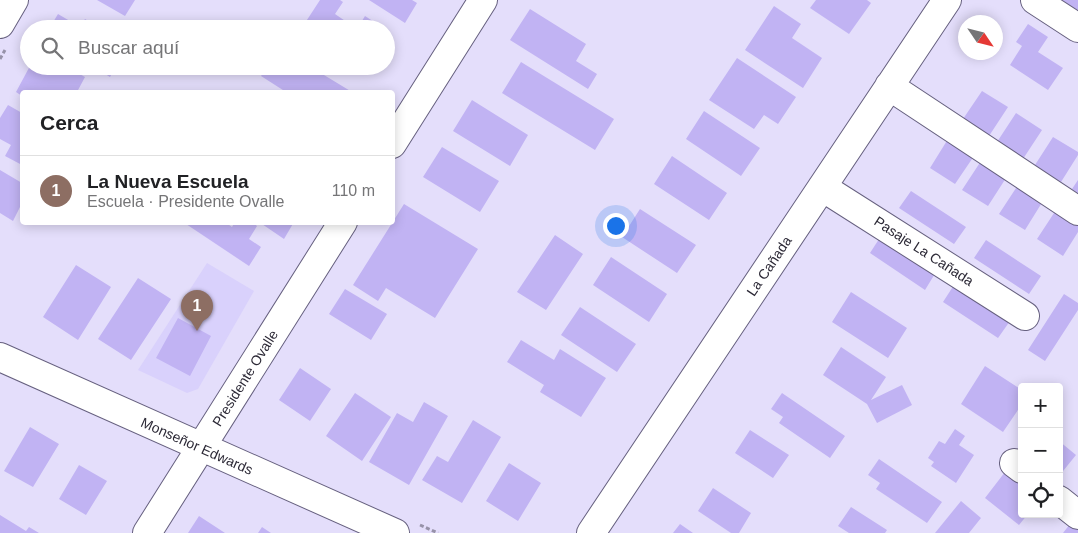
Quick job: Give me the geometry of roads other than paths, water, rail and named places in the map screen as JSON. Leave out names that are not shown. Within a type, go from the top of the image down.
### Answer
[{"type":"street","points":[[0,24],[14,0]]},
{"type":"street","points":[[395,139],[483,0]]},
{"type":"street","name":"La Cañada","points":[[591,533],[947,0]]},
{"type":"street","points":[[1035,0],[1078,28]]},
{"type":"street","points":[[890,86],[1078,211]]},
{"type":"street","name":"Pasaje La Cañada","points":[[822,187],[1025,316]]},
{"type":"street","name":"Presidente Ovalle","points":[[147,533],[341,225]]},
{"type":"street","name":"Monseñor Edwards","points":[[0,358],[395,533]]},
{"type":"street","points":[[1063,503],[1078,515]]},
{"type":"place","name":"La Nueva Escuela","points":[[197,331]]}]
